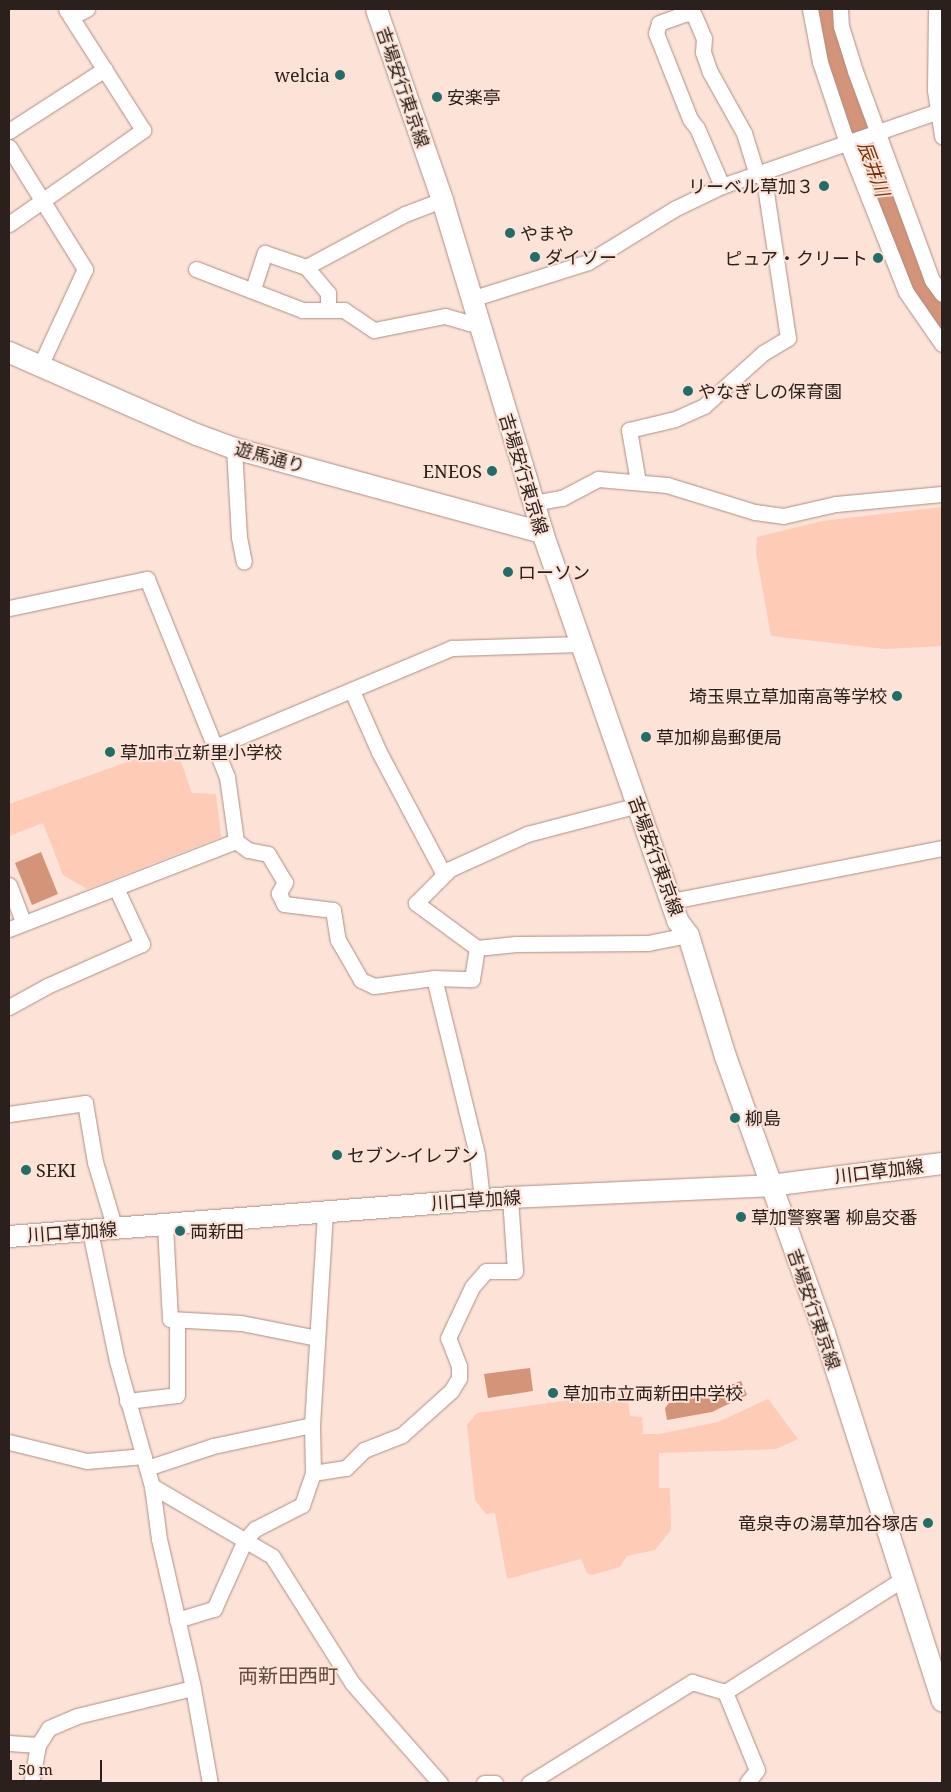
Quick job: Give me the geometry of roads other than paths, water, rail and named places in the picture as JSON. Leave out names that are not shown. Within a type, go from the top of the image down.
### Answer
[{"type":"main road","name":"吉場安行東京線","points":[[376,9],[442,200],[542,532],[672,901],[677,920],[688,935],[725,1056],[824,1333],[942,1701]]},
{"type":"main road","name":"遊馬通り","points":[[9,352],[234,448],[542,532]]},
{"type":"main road","name":"川口草加線","points":[[9,1236],[165,1226],[510,1197],[770,1185],[942,1163]]},
{"type":"street","points":[[9,224],[143,130],[68,13],[87,9]]},
{"type":"street","points":[[810,9],[820,62],[906,292],[942,344]]},
{"type":"street","points":[[840,9],[841,26],[874,133],[932,280],[942,294]]},
{"type":"street","points":[[936,9],[934,90],[940,111],[942,136]]},
{"type":"street","points":[[638,482],[629,430],[675,419],[704,406],[763,353],[788,338],[760,174],[744,133],[710,72],[703,52],[704,38],[694,16],[686,13],[658,24],[656,32],[690,119],[698,128],[722,186]]},
{"type":"street","points":[[9,131],[105,69]]},
{"type":"street","points":[[471,299],[588,262],[674,209],[722,186],[940,111]]},
{"type":"street","points":[[9,146],[85,269],[40,366]]},
{"type":"street","points":[[306,267],[405,214],[442,200]]},
{"type":"street","points":[[253,290],[265,253],[306,267],[328,293],[328,310]]},
{"type":"street","points":[[196,269],[302,310],[344,310],[374,330],[445,316],[470,323],[478,322]]},
{"type":"street","points":[[234,448],[239,538],[244,562]]},
{"type":"street","points":[[533,503],[562,498],[598,479],[667,485],[755,512],[783,516],[853,502],[942,494]]},
{"type":"street","points":[[9,608],[147,578],[227,777],[236,842],[248,850],[268,854],[285,882],[279,892],[284,904],[333,910],[338,940],[361,980],[374,986],[434,978],[472,979],[477,948]]},
{"type":"street","points":[[215,747],[452,648],[581,644]]},
{"type":"street","points":[[352,691],[379,752],[444,875]]},
{"type":"street","points":[[638,805],[528,834],[450,869],[416,903],[477,948],[516,944],[648,944],[688,935]]},
{"type":"street","points":[[9,929],[23,922],[117,890],[236,842]]},
{"type":"street","points":[[672,901],[942,848]]},
{"type":"street","points":[[9,885],[23,922]]},
{"type":"street","points":[[9,1007],[47,986],[142,944],[117,890]]},
{"type":"street","points":[[434,978],[477,1155],[482,1199]]},
{"type":"street","points":[[9,1114],[85,1103],[95,1162],[114,1229]]},
{"type":"street","points":[[313,1473],[346,1468],[364,1450],[402,1435],[451,1390],[459,1378],[459,1366],[448,1338],[472,1287],[486,1272],[515,1271],[510,1197]]},
{"type":"street","points":[[177,1620],[214,1608],[245,1540],[255,1529],[302,1505],[313,1473],[312,1425],[324,1212]]},
{"type":"street","points":[[165,1226],[170,1319],[177,1321],[241,1323],[317,1338]]},
{"type":"street","points":[[90,1231],[127,1401],[152,1486],[177,1620],[193,1688],[210,1783]]},
{"type":"street","points":[[127,1401],[176,1395],[177,1321]]},
{"type":"street","points":[[9,1442],[87,1460],[146,1462],[312,1425]]},
{"type":"street","points":[[152,1486],[272,1556],[353,1684],[440,1783]]},
{"type":"street","points":[[529,1783],[692,1682],[725,1692],[903,1579]]},
{"type":"street","points":[[31,1783],[38,1745],[49,1728],[77,1716],[193,1688]]},
{"type":"street","points":[[725,1692],[757,1770],[747,1783]]},
{"type":"street","points":[[9,1743],[38,1745]]},
{"type":"street","points":[[484,1783],[495,1783]]},
{"type":"waterway","name":"辰井川","points":[[823,9],[832,56],[904,253],[919,290],[942,322]]},
{"type":"place","name":"welcia","points":[[340,75]]},
{"type":"place","name":"安楽亭","points":[[437,97]]},
{"type":"place","name":"リーベル草加３","points":[[824,186]]},
{"type":"place","name":"やまや","points":[[510,233]]},
{"type":"place","name":"ダイソー","points":[[535,257]]},
{"type":"place","name":"ピュア・クリート","points":[[878,258]]},
{"type":"place","name":"やなぎしの保育園","points":[[688,391]]},
{"type":"place","name":"ENEOS","points":[[492,471]]},
{"type":"place","name":"ローソン","points":[[508,572]]},
{"type":"place","name":"埼玉県立草加南高等学校","points":[[897,696]]},
{"type":"place","name":"草加柳島郵便局","points":[[646,737]]},
{"type":"place","name":"草加市立新里小学校","points":[[110,752]]},
{"type":"place","name":"柳島","points":[[735,1118]]},
{"type":"place","name":"セブン-イレブン","points":[[337,1155]]},
{"type":"place","name":"SEKI","points":[[26,1170]]},
{"type":"place","name":"草加警察署 柳島交番","points":[[741,1217]]},
{"type":"place","name":"両新田","points":[[180,1231]]},
{"type":"place","name":"草加市立両新田中学校","points":[[553,1393]]},
{"type":"place","name":"竜泉寺の湯草加谷塚店","points":[[928,1523]]},
{"type":"district","name":"両新田西町","points":[[288,1675]]}]
